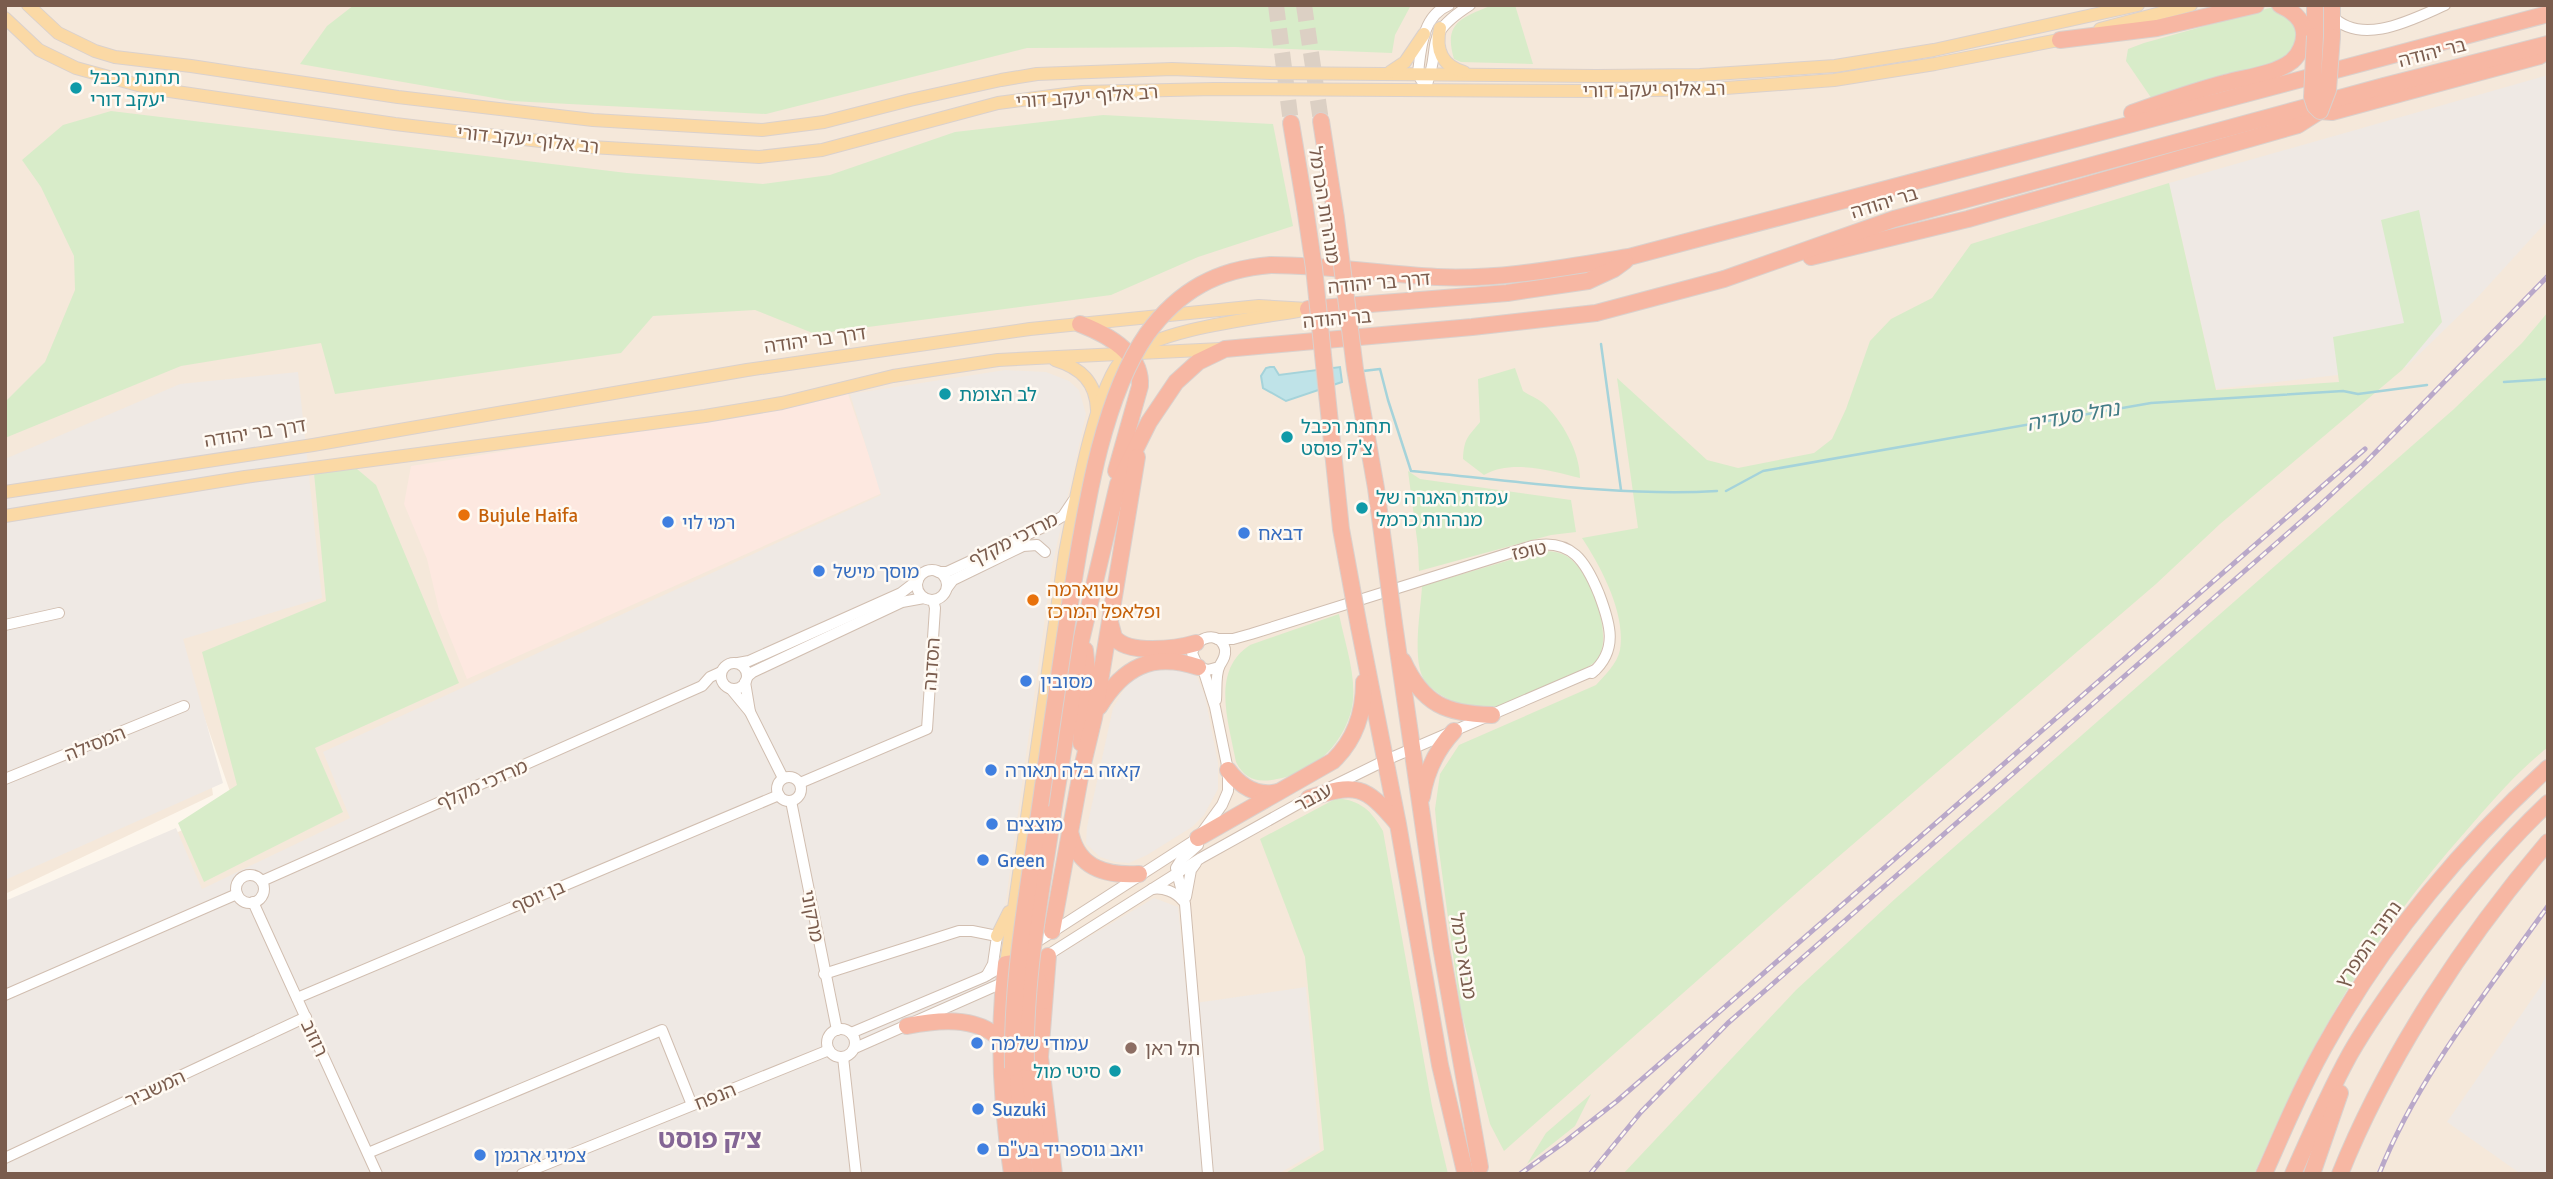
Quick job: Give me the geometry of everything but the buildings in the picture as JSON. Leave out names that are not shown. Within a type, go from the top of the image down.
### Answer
[{"type":"highway","points":[[2060,40],[2157,28],[2256,5]]},
{"type":"highway","points":[[1964,167],[2282,66],[2299,52],[2304,31],[2303,24],[2294,13],[2280,5]]},
{"type":"highway","points":[[1724,279],[1968,219],[2298,125],[2320,111],[2328,90],[2323,37],[2315,5]]},
{"type":"highway","points":[[2323,37],[2332,11]]},
{"type":"highway","name":"בר יהודה","points":[[1629,257],[2548,14]]},
{"type":"highway","name":"בר יהודה","points":[[1225,349],[1596,313],[1724,279],[1894,219],[2548,44]]},
{"type":"highway","points":[[2320,111],[2332,112],[2548,54]]},
{"type":"highway","name":"מנהרות הכרמל","points":[[1321,121],[1394,623]]},
{"type":"highway","name":"מנהרות הכרמל","points":[[1291,122],[1305,207],[1341,529],[1363,651]]},
{"type":"highway","points":[[1041,1174],[1013,1031],[1022,934],[1056,690],[1085,513],[1116,399],[1130,364],[1147,335],[1167,311],[1202,283],[1247,266],[1300,265],[1438,277],[1473,277],[1550,270],[1629,257]]},
{"type":"highway","name":"דרך בר יהודה","points":[[1308,309],[1507,293],[1588,281],[1629,257]]},
{"type":"highway","points":[[1080,324],[1106,335],[1129,354],[1138,370],[1140,386],[1115,475],[1111,515]]},
{"type":"highway","points":[[1025,1174],[1019,1066],[1028,990],[1068,713],[1081,641],[1111,515],[1123,472],[1149,422],[1180,377],[1207,356],[1225,349]]},
{"type":"highway","points":[[1052,931],[1081,772],[1094,718],[1132,483],[1149,422]]},
{"type":"highway","points":[[1111,617],[1114,637],[1128,648],[1180,647],[1196,643]]},
{"type":"highway","name":"מבוא כרמל","points":[[1363,651],[1398,824],[1440,1065],[1473,1169],[1469,1114],[1420,814],[1394,623]]},
{"type":"highway","points":[[1081,641],[1087,669],[1081,727],[1081,772]]},
{"type":"highway","points":[[1397,649],[1411,678],[1436,704],[1462,713],[1492,715]]},
{"type":"highway","points":[[1198,838],[1333,761],[1350,741],[1360,717],[1364,700],[1363,651]]},
{"type":"highway","points":[[1094,718],[1115,683],[1139,666],[1165,662],[1201,668]]},
{"type":"highway","points":[[1420,814],[1429,770],[1441,747],[1454,732]]},
{"type":"highway","name":"נתיבי המפרץ","points":[[2264,1174],[2331,1035],[2395,939],[2486,829],[2548,768]]},
{"type":"highway","points":[[1228,770],[1239,782],[1256,792],[1275,793],[1283,790]]},
{"type":"highway","points":[[1309,798],[1339,788],[1359,790],[1376,800],[1398,824]]},
{"type":"highway","points":[[2293,1174],[2351,1052],[2386,998],[2431,934],[2476,879],[2548,803]]},
{"type":"highway","points":[[1071,828],[1076,851],[1093,868],[1110,874],[1139,874]]},
{"type":"highway","points":[[2340,1174],[2354,1138],[2398,1056],[2459,959],[2548,842]]},
{"type":"highway","points":[[1048,956],[1040,1057],[1054,1174]]},
{"type":"highway","points":[[1012,1174],[1005,1129],[999,1038],[1006,964],[1017,963],[1028,968],[1039,979],[1043,1001]]},
{"type":"highway","points":[[2312,1174],[2338,1097],[2386,998]]},
{"type":"highway","points":[[907,1026],[941,1021],[961,1022],[987,1030],[999,1038]]},
{"type":"highway","points":[[2348,1174],[2360,1140],[2398,1056]]},
{"type":"highway","points":[[1003,1174],[1005,1129]]},
{"type":"main road","name":"רב אלוף יעקב דורי","points":[[28,5],[58,33],[95,51],[115,57],[398,97],[593,120],[762,130],[824,122],[910,100],[1037,74],[1172,69],[1296,73],[1700,75],[1835,66],[1934,50],[2138,5]]},
{"type":"main road","name":"רב אלוף יעקב דורי","points":[[5,18],[39,50],[51,56],[76,68],[149,88],[395,124],[591,147],[760,157],[822,150],[998,103],[1082,92],[1214,89],[1699,89],[1834,80],[2060,40],[2191,5]]},
{"type":"main road","points":[[1440,28],[1438,46],[1443,59],[1453,68],[1475,75]]},
{"type":"main road","points":[[1388,72],[1405,62],[1424,34]]},
{"type":"main road","name":"דרך בר יהודה","points":[[5,492],[338,440],[735,372],[1080,324],[1259,306],[1308,309]]},
{"type":"main road","points":[[1006,964],[1065,553],[1077,492],[1111,373],[1129,354],[1153,342],[1192,330],[1308,309]]},
{"type":"main road","points":[[5,516],[245,477],[705,416],[782,403],[893,376],[998,360],[1225,349]]},
{"type":"main road","points":[[1044,356],[1082,372],[1094,391],[1097,415]]},
{"type":"main road","points":[[997,936],[1014,895]]},
{"type":"main road","points":[[1012,914],[1015,936],[1019,943],[1048,956]]},
{"type":"street","points":[[1425,89],[1424,34],[1434,15],[1449,5]]},
{"type":"street","points":[[1425,73],[1440,28],[1470,5]]},
{"type":"street","points":[[2332,11],[2345,27],[2365,31],[2385,27],[2445,5]]},
{"type":"street","name":"מרדכי מקלף","points":[[938,572],[947,572],[1050,524],[1063,516],[1077,492]]},
{"type":"street","name":"מרדכי מקלף","points":[[947,588],[953,580],[1023,546],[1037,545],[1045,552]]},
{"type":"street","name":"טופז","points":[[1217,639],[1233,639],[1251,634],[1532,546],[1555,545],[1572,551],[1584,564],[1607,615],[1611,631],[1607,656],[1595,670],[1574,682],[1492,715]]},
{"type":"street","points":[[729,688],[739,688],[753,672],[902,602],[942,596],[947,588],[945,578],[938,572],[924,573],[901,593],[749,661],[726,665],[721,672],[721,681],[750,712],[783,778]]},
{"type":"street","points":[[918,580],[918,590],[928,599]]},
{"type":"street","name":"הסדנה","points":[[800,783],[926,729],[935,608],[928,599]]},
{"type":"street","points":[[5,625],[59,613]]},
{"type":"street","points":[[1201,668],[1222,662],[1240,641],[1251,634]]},
{"type":"street","points":[[851,1033],[984,977],[1198,838],[1226,798],[1228,770],[1216,707],[1201,668],[1193,658],[1196,643],[1206,637],[1217,639],[1224,647],[1216,707]]},
{"type":"street","points":[[738,663],[745,669],[750,712]]},
{"type":"street","name":"מרדכי מקלף","points":[[262,881],[702,686],[710,677],[721,672]]},
{"type":"street","name":"מרדכי מקלף","points":[[702,686],[729,688]]},
{"type":"street","name":"המסילה","points":[[5,779],[184,706]]},
{"type":"street","name":"ענבר","points":[[1048,956],[1201,858],[1309,798],[1386,760],[1492,715]]},
{"type":"street","points":[[791,776],[800,783],[800,795],[791,801],[784,800],[779,795],[778,784],[783,778],[791,776]]},
{"type":"street","name":"בן יוסף","points":[[297,998],[779,795]]},
{"type":"street","name":"מרקוני","points":[[791,801],[837,1030]]},
{"type":"street","points":[[1208,1174],[1185,904],[1177,873],[1178,864],[1186,855],[1232,819]]},
{"type":"street","points":[[1185,904],[1191,870],[1201,858]]},
{"type":"street","points":[[246,875],[255,876],[262,881],[263,894],[253,902],[242,900],[237,894],[236,885],[246,875]]},
{"type":"street","points":[[1152,889],[1169,891],[1179,896],[1185,904]]},
{"type":"street","points":[[5,995],[237,894]]},
{"type":"street","name":"רוזוב","points":[[253,902],[377,1174]]},
{"type":"street","points":[[824,974],[960,931],[972,931],[997,936],[993,964],[984,977]]},
{"type":"street","points":[[855,1048],[851,1033],[845,1030],[837,1030],[830,1036],[829,1050],[835,1056],[843,1057],[855,1048],[1004,982],[1048,956],[1052,931]]},
{"type":"street","name":"המשביר","points":[[5,1158],[306,1017]]},
{"type":"street","points":[[368,1153],[662,1030],[692,1105]]},
{"type":"street","name":"הנפח","points":[[522,1174],[829,1050]]},
{"type":"street","points":[[843,1057],[856,1174]]},
{"type":"shaded area","points":[[5,5],[2548,5],[2548,1174],[5,1174],[5,911],[235,806],[200,705],[213,795],[5,894]]},
{"type":"shaded area","points":[[2548,75],[2548,220],[2476,299],[2406,367],[2216,389],[2169,183]]},
{"type":"shaded area","points":[[1005,370],[1046,372],[1069,381],[1079,390],[1086,414],[1052,567],[993,994],[1154,898],[1178,907],[1188,1004],[1306,987],[1320,1150],[1278,1174],[5,1174],[5,901],[176,828],[202,889],[350,818],[323,752],[881,495],[850,394]]},
{"type":"shaded area","points":[[298,372],[322,598],[183,639],[223,783],[5,880],[5,459],[180,384]]},
{"type":"shaded area","points":[[847,391],[882,493],[467,679],[439,610],[427,559],[404,504],[411,466],[737,414]]},
{"type":"shaded area","points":[[1153,666],[1193,671],[1198,679],[1205,696],[1218,763],[1218,789],[1204,815],[1192,827],[1147,855],[1129,863],[1116,862],[1100,857],[1086,844],[1087,827],[1113,708],[1128,683]]},
{"type":"shaded area","points":[[2548,971],[2548,1174],[2521,1174],[2447,1122],[2541,986]]},
{"type":"green space","points":[[354,5],[1411,5],[1395,35],[1392,53],[1235,47],[1027,48],[766,114],[511,101],[300,64],[327,26]]},
{"type":"green space","points":[[1492,5],[1515,5],[1533,64],[1461,62],[1454,59],[1451,47],[1453,29],[1464,18]]},
{"type":"green space","points":[[2273,7],[2294,18],[2301,37],[2282,63],[2152,99],[2126,61],[2128,49],[2144,43]]},
{"type":"green space","points":[[111,111],[627,173],[763,184],[830,175],[955,132],[1103,115],[1273,124],[1293,226],[1198,257],[1111,295],[815,334],[755,310],[653,316],[621,353],[335,394],[321,343],[181,366],[5,438],[5,402],[45,362],[75,290],[74,256],[41,187],[22,160],[63,125]]},
{"type":"green space","points":[[2169,183],[2216,390],[2339,382],[2333,337],[2404,323],[2381,220],[2419,210],[2442,322],[2402,370],[2220,524],[2156,584],[1809,882],[1504,1151],[1490,1124],[1460,1007],[1435,809],[1440,774],[1459,745],[1596,685],[1616,660],[1621,636],[1616,606],[1604,576],[1582,538],[1638,528],[1617,378],[1707,460],[1738,468],[1814,453],[1832,439],[1846,409],[1870,341],[1891,319],[1932,298],[1971,244]]},
{"type":"green space","points":[[2548,312],[2548,747],[2515,777],[2476,820],[2431,872],[2381,938],[2314,1047],[2254,1174],[1623,1174],[1796,990],[1896,898],[2454,409],[2522,343]]},
{"type":"green space","points":[[1515,368],[1523,391],[1543,403],[1563,427],[1577,458],[1580,478],[1519,467],[1495,470],[1484,475],[1463,459],[1467,438],[1480,422],[1478,379]]},
{"type":"green space","points":[[345,467],[357,469],[376,485],[459,683],[315,748],[343,812],[204,882],[178,823],[237,785],[202,652],[326,601],[314,473]]},
{"type":"green space","points":[[1408,471],[1420,479],[1571,500],[1576,532],[1551,535],[1419,571]]},
{"type":"green space","points":[[1540,551],[1567,556],[1588,581],[1602,624],[1602,650],[1597,660],[1547,687],[1491,708],[1474,708],[1437,693],[1425,681],[1418,662],[1422,586]]},
{"type":"green space","points":[[1339,614],[1350,664],[1353,703],[1339,739],[1322,758],[1301,771],[1270,780],[1253,779],[1244,773],[1236,762],[1225,699],[1230,669],[1238,656],[1250,645]]},
{"type":"green space","points":[[1337,798],[1353,801],[1364,808],[1383,831],[1432,1106],[1448,1174],[1284,1174],[1324,1150],[1305,957],[1260,839]]},
{"type":"green space","points":[[1591,1094],[1575,1126],[1527,1164],[1546,1133]]},
{"type":"water","points":[[1274,367],[1279,375],[1340,367],[1342,382],[1286,401],[1263,388],[1261,376],[1266,368]]},
{"type":"waterway","points":[[1601,344],[1621,490]]},
{"type":"waterway","name":"נחל סעדיה","points":[[1363,371],[1380,369],[1411,471],[1603,490],[1717,491]]},
{"type":"waterway","name":"נחל סעדיה","points":[[2504,382],[2548,379]]},
{"type":"waterway","name":"נחל סעדיה","points":[[1726,491],[1763,471],[2151,403],[2343,391],[2358,394],[2427,385]]},
{"type":"tunnel","points":[[1276,5],[1291,123]]},
{"type":"tunnel","points":[[1304,5],[1321,121]]},
{"type":"railway","points":[[1590,1174],[1641,1112],[1728,1023],[2320,505],[2364,464],[2548,276]]},
{"type":"railway","points":[[1520,1174],[1617,1101],[2365,449]]},
{"type":"railway","points":[[2379,1174],[2413,1103],[2434,1069],[2548,906]]},
{"type":"place","name":"תחנת רכבל יעקב דורי","points":[[76,88]]},
{"type":"place","name":"לב הצומת","points":[[945,394]]},
{"type":"place","name":"תחנת רכבל צ'ק פוסט","points":[[1287,437]]},
{"type":"place","name":"עמדת האגרה של מנהרות כרמל","points":[[1362,508]]},
{"type":"place","name":"Bujule Haifa","points":[[464,515]]},
{"type":"place","name":"רמי לוי","points":[[668,522]]},
{"type":"place","name":"דבאח","points":[[1244,533]]},
{"type":"place","name":"מוסך מישל","points":[[819,571]]},
{"type":"place","name":"שווארמה ופלאפל המרכז","points":[[1033,600]]},
{"type":"place","name":"מסובין","points":[[1026,681]]},
{"type":"place","name":"קאזה בלה תאורה","points":[[991,770]]},
{"type":"place","name":"מוצצים","points":[[992,824]]},
{"type":"place","name":"Green","points":[[983,860]]},
{"type":"place","name":"עמודי שלמה","points":[[977,1043]]},
{"type":"place","name":"תל ראן","points":[[1131,1048]]},
{"type":"place","name":"סיטי מול","points":[[1115,1071]]},
{"type":"place","name":"Suzuki","points":[[978,1109]]},
{"type":"place","name":"יואב גוספריד בע\"ם","points":[[983,1149]]},
{"type":"place","name":"צמיגי ארגמן","points":[[480,1155]]},
{"type":"district","name":"צ׳ק פוסט","points":[[710,1139]]}]
